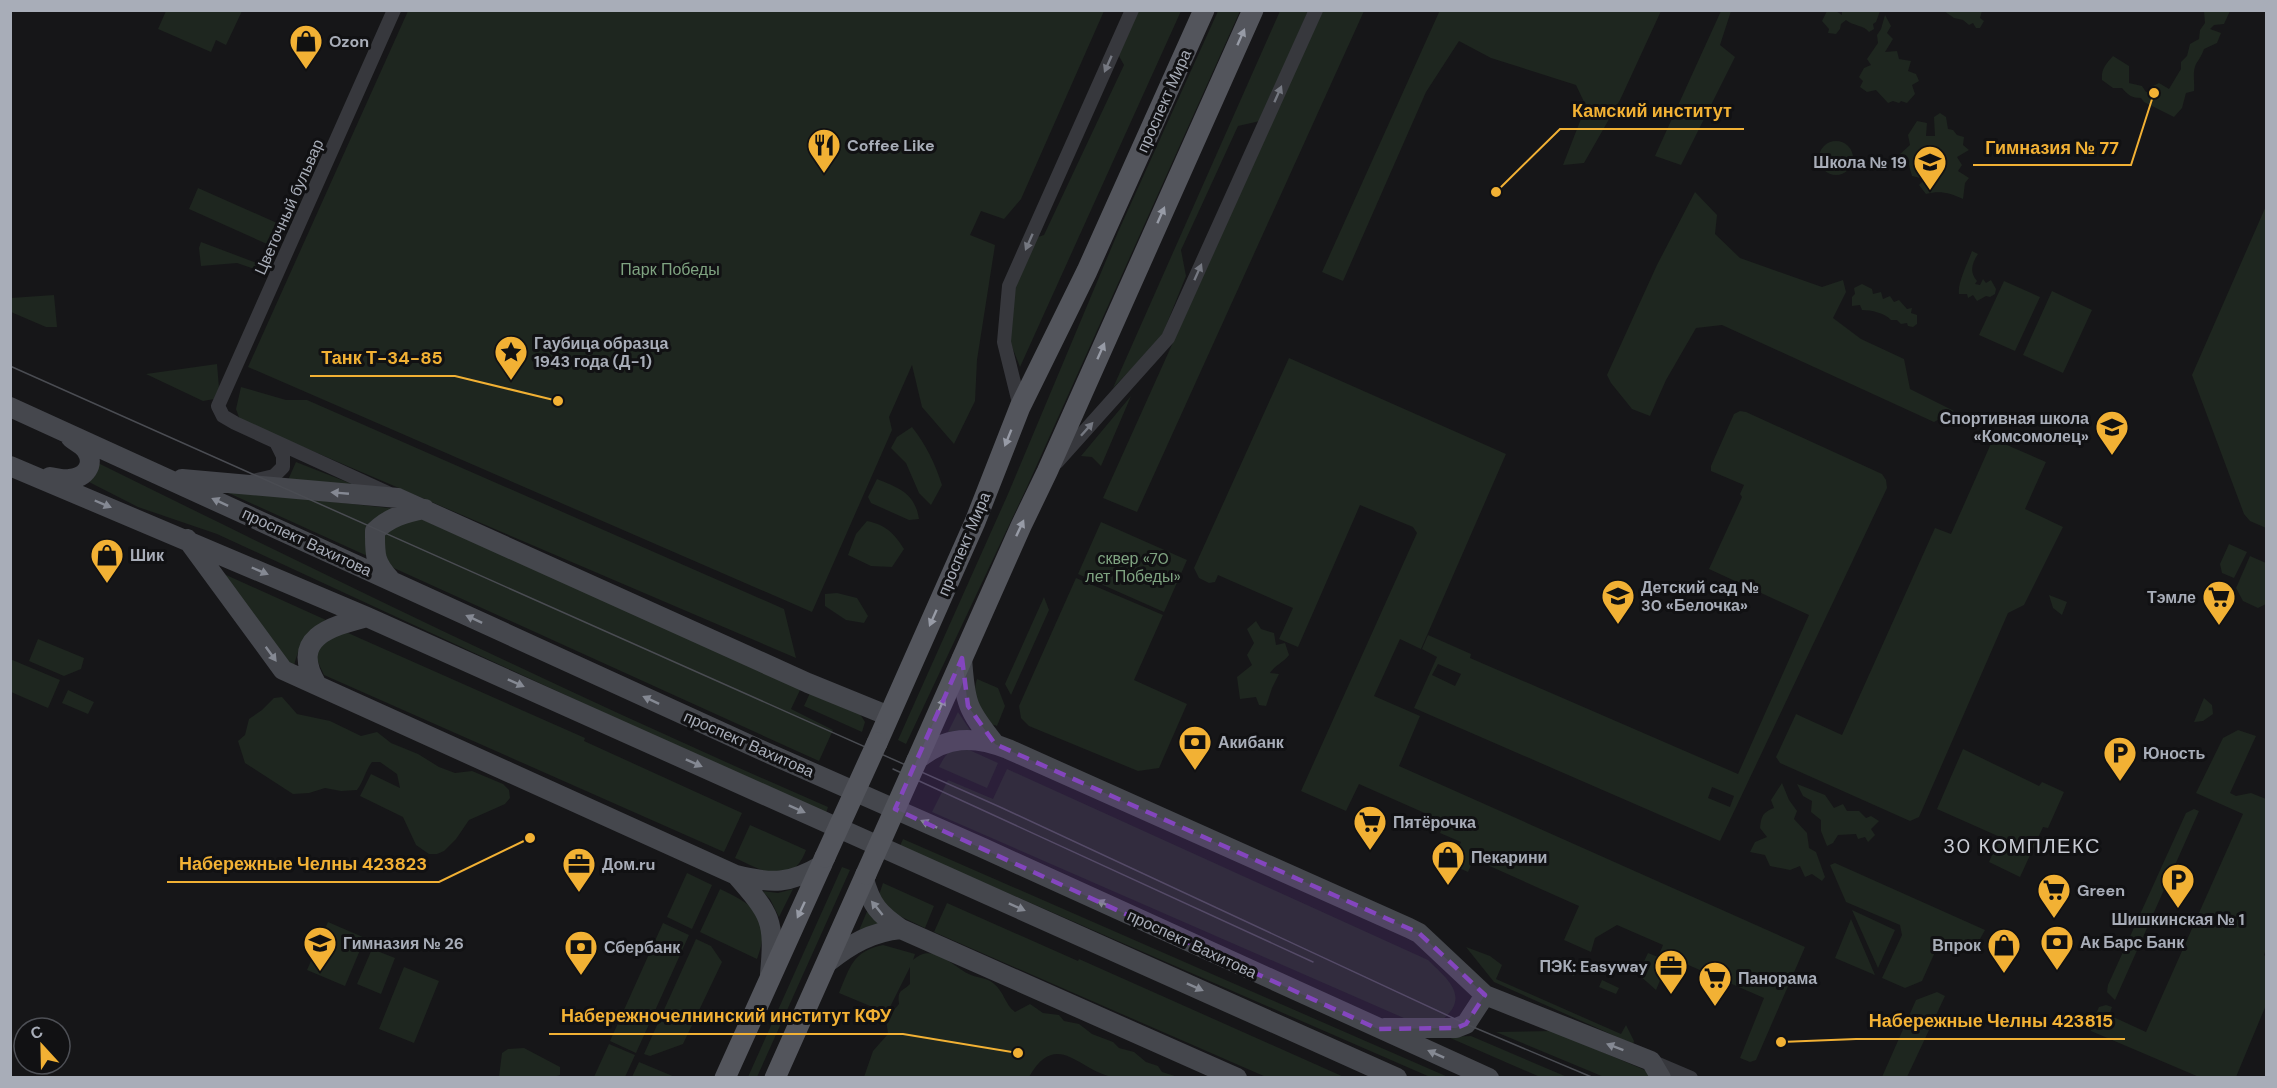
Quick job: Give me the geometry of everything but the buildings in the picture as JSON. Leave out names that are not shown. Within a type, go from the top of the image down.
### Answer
[{"type":"main road","name":"проспект Мира","points":[[725,1077],[975,522],[1020,407],[1087,271],[1204,10]]},
{"type":"main road","points":[[775,1077],[1253,10]]},
{"type":"main road","name":"проспект Вахитова","points":[[10,407],[1378,1029],[1489,1077]]},
{"type":"main road","points":[[30,474],[68,480],[81,477],[89,470],[90,459],[85,448],[56,427]]},
{"type":"main road","points":[[10,466],[367,617],[1397,1077]]},
{"type":"main road","points":[[167,478],[398,498],[808,683],[889,716]]},
{"type":"main road","points":[[392,581],[378,565],[375,552],[375,531],[387,520],[402,513],[425,509]]},
{"type":"main road","points":[[187,539],[283,670],[736,875],[756,880],[781,882],[803,876],[824,861]]},
{"type":"main road","points":[[316,686],[307,663],[312,642],[321,633],[333,627],[367,617]]},
{"type":"main road","points":[[962,658],[968,706],[995,744]]},
{"type":"main road","points":[[917,760],[933,748],[951,740],[995,744],[1419,933],[1485,995],[1656,1069]]},
{"type":"main road","points":[[736,875],[759,902],[772,931],[770,976]]},
{"type":"main road","points":[[865,877],[868,896],[875,908],[901,929],[1237,1077]]},
{"type":"main road","points":[[828,962],[861,939],[886,930],[901,929]]},
{"type":"main road","points":[[1378,1029],[1456,1028],[1466,1024],[1485,995]]},
{"type":"main road","points":[[1355,1059],[1368,1077]]},
{"type":"street","name":"Цветочный бульвар","points":[[276,442],[223,416],[218,406],[327,166],[394,10]]},
{"type":"street","points":[[1020,407],[1004,342],[1009,286],[1132,10]]},
{"type":"street","points":[[1047,472],[1168,338],[1316,10]]},
{"type":"street","points":[[238,484],[274,476],[283,467],[283,456],[276,442]]},
{"type":"street","points":[[276,442],[398,498]]},
{"type":"street","points":[[1656,1069],[1691,1077]]},
{"type":"highlighted area","points":[[962,658],[968,706],[995,744],[1419,933],[1485,995],[1466,1024],[1456,1028],[1378,1029],[895,809]]},
{"type":"green space","points":[[166,10],[242,11],[226,45],[216,40],[211,52],[158,29]]},
{"type":"green space","points":[[1440,10],[1661,11],[1620,100],[1584,163],[1563,165],[1586,106],[1576,85],[1491,58],[1459,41],[1426,92],[1343,281],[1322,272]]},
{"type":"green space","name":"Парк Победы","points":[[408,11],[1104,11],[1021,199],[1004,219],[981,211],[970,235],[995,245],[977,360],[975,401],[954,444],[922,407],[912,365],[889,417],[892,430],[812,612],[248,367]]},
{"type":"green space","points":[[1132,11],[1181,11],[1020,367],[1009,339],[1009,286],[1029,240],[1044,235],[1124,65],[1115,49]]},
{"type":"green space","points":[[1218,11],[1240,11],[1027,487],[906,744],[898,740],[1008,494],[1118,232]]},
{"type":"green space","points":[[1280,11],[1308,11],[1260,121],[1238,126],[1181,250],[1186,276],[1161,338],[1113,388]]},
{"type":"green space","points":[[1322,11],[1364,11],[1137,512],[1103,498]]},
{"type":"green space","points":[[1721,11],[1731,11],[1720,45],[1735,57],[1681,165],[1655,156]]},
{"type":"green space","points":[[1827,11],[1836,11],[1842,15],[1842,11],[1880,11],[1873,24],[1874,29],[1869,32],[1846,20],[1836,34],[1828,33],[1829,29],[1822,21]]},
{"type":"green space","points":[[1944,11],[1982,11],[1980,18],[1984,21],[1980,28],[1976,28],[1973,23],[1969,25]]},
{"type":"green space","points":[[2204,11],[2230,11],[2224,24],[2214,25],[2210,29],[2221,33],[2217,43],[2204,49],[2195,67],[2194,91],[2186,93],[2182,108],[2174,117],[2144,102],[2141,98],[2130,96],[2122,88],[2113,88],[2102,80],[2103,70],[2113,56],[2129,66],[2129,83],[2142,86],[2146,92],[2153,91],[2153,86],[2159,83],[2169,89],[2181,69],[2181,62],[2187,56],[2190,44],[2199,39],[2200,30],[2205,23]]},
{"type":"green space","points":[[1885,15],[1891,26],[1887,33],[1893,39],[1885,52],[1897,51],[1899,59],[1911,61],[1908,71],[1916,74],[1919,81],[1912,85],[1915,94],[1907,103],[1893,101],[1888,103],[1876,90],[1867,92],[1860,87],[1863,81],[1859,77],[1864,68],[1871,65],[1867,59],[1878,43],[1877,35]]},
{"type":"green space","points":[[1940,113],[1946,117],[1948,129],[1964,137],[1963,145],[1969,150],[1957,157],[1962,165],[1958,171],[1969,178],[1965,183],[1963,199],[1945,193],[1926,194],[1919,185],[1925,179],[1912,176],[1907,158],[1899,155],[1910,145],[1908,135],[1917,121],[1927,123],[1926,136],[1935,136],[1934,117]]},
{"type":"green space","points":[[1836,141],[1848,146],[1853,158],[1848,170],[1836,175],[1824,170],[1819,158],[1824,146]]},
{"type":"green space","points":[[198,188],[277,223],[267,244],[189,209]]},
{"type":"green space","points":[[1695,192],[1717,215],[1715,234],[1740,258],[1822,287],[1843,280],[1846,292],[1833,318],[1861,339],[1904,359],[1910,389],[1954,411],[1934,422],[1722,325],[1696,328],[1666,380],[1650,416],[1632,409],[1607,375],[1657,265]]},
{"type":"green space","points":[[2266,206],[2266,528],[2250,521],[2244,514],[2192,375]]},
{"type":"green space","points":[[201,242],[262,265],[260,271],[237,263],[201,266],[199,248]]},
{"type":"green space","points":[[1972,251],[1978,254],[1972,268],[1977,281],[1975,284],[1980,285],[1983,279],[1986,283],[1991,280],[1996,289],[1995,294],[1977,301],[1973,295],[1968,298],[1967,294],[1959,294],[1961,279]]},
{"type":"green space","points":[[2004,281],[2040,297],[2015,351],[1979,335]]},
{"type":"green space","points":[[1862,284],[1872,289],[1873,294],[1881,292],[1883,299],[1890,296],[1894,302],[1899,300],[1907,309],[1912,308],[1911,313],[1917,315],[1917,324],[1913,327],[1908,326],[1907,323],[1901,324],[1878,312],[1862,310],[1860,305],[1852,306],[1854,288]]},
{"type":"green space","points":[[2052,291],[2092,310],[2063,373],[2023,355]]},
{"type":"green space","points":[[54,295],[57,327],[46,327],[11,312],[11,298]]},
{"type":"green space","points":[[1289,358],[1506,454],[1421,649],[1400,639],[1374,696],[1420,716],[1399,766],[1805,947],[1756,1060],[1750,1062],[1740,1058],[1764,998],[1670,957],[1656,990],[1638,974],[1648,953],[1658,957],[1663,945],[1617,925],[1595,938],[1591,952],[1564,940],[1579,906],[1474,859],[1468,872],[1452,865],[1461,842],[1440,833],[1445,822],[1359,784],[1346,811],[1301,791],[1417,533],[1413,527],[1360,505],[1298,647],[1279,639],[1293,608],[1218,575],[1215,582],[1209,583],[1199,578],[1194,568]]},
{"type":"green space","points":[[217,364],[219,388],[214,399],[203,401],[146,374]]},
{"type":"green space","points":[[241,387],[286,400],[307,400],[784,609],[796,658],[240,420],[236,409]]},
{"type":"green space","points":[[1131,396],[1101,466],[1092,457],[1081,456]]},
{"type":"green space","points":[[1740,411],[1746,412],[1882,474],[1887,488],[1720,841],[1414,708],[1437,657],[1422,649],[1428,635],[1471,654],[1470,658],[1738,774],[1809,615],[1709,569],[1742,497],[1740,494],[1744,485],[1711,471],[1711,466],[1734,414]],"holes":[[[1438,664],[1461,674],[1455,686],[1432,675]],[[1712,787],[1734,796],[1730,807],[1708,798]]]},
{"type":"green space","points":[[912,427],[930,455],[942,485],[931,505],[919,493],[906,463],[891,448],[897,437]]},
{"type":"green space","points":[[1993,439],[2046,462],[2025,509],[2063,527],[2024,605],[2008,613],[1919,817],[1910,821],[1780,763],[1776,757],[1796,714],[1842,735],[1935,528],[1951,534]]},
{"type":"green space","points":[[296,462],[357,486],[288,480]]},
{"type":"green space","points":[[98,463],[552,683],[828,807],[826,813],[745,778],[217,534],[138,507],[89,482],[96,474]]},
{"type":"green space","points":[[877,479],[910,497],[919,519],[909,520],[871,503],[868,497]]},
{"type":"green space","points":[[222,490],[399,509],[801,688],[791,709],[833,730],[819,761]]},
{"type":"green space","points":[[867,521],[889,530],[904,549],[892,567],[871,566],[848,555],[856,534]]},
{"type":"green space","name":"сквер «70 лет Победы»","points":[[1101,522],[1187,560],[1164,612],[1078,574]]},
{"type":"green space","points":[[2229,544],[2247,552],[2234,578],[2222,573],[2220,564]]},
{"type":"green space","points":[[2250,556],[2266,563],[2266,604],[2258,608],[2243,601],[2236,588]]},
{"type":"green space","points":[[224,574],[326,620],[305,639],[294,666],[290,664]]},
{"type":"green space","points":[[1076,578],[1163,615],[1134,680],[1187,704],[1159,768],[1138,771],[1029,726],[1021,718],[1019,706]]},
{"type":"green space","points":[[837,593],[857,598],[868,616],[864,623],[846,620],[825,606],[825,594]]},
{"type":"green space","points":[[2049,595],[2067,602],[2062,615],[2053,608]]},
{"type":"green space","points":[[1044,597],[1049,610],[1011,695],[1005,684]]},
{"type":"green space","points":[[1256,621],[1261,629],[1274,633],[1276,645],[1285,643],[1289,655],[1270,673],[1279,674],[1266,706],[1259,705],[1256,697],[1240,699],[1237,677],[1252,665],[1247,655],[1254,643],[1247,629]]},
{"type":"green space","points":[[348,633],[585,738],[584,741],[742,813],[724,852],[324,675],[316,658],[318,645],[330,635]]},
{"type":"green space","points":[[38,639],[84,658],[81,669],[64,676],[29,661]]},
{"type":"green space","points":[[10,659],[60,680],[48,708],[11,692]]},
{"type":"green space","points":[[977,679],[998,688],[1005,706],[997,726],[980,715],[975,694]]},
{"type":"green space","points":[[68,690],[94,702],[88,714],[62,703]]},
{"type":"green space","points":[[810,693],[860,714],[865,722],[862,732],[804,706]]},
{"type":"green space","points":[[282,697],[297,714],[330,721],[361,736],[377,732],[391,743],[418,754],[439,767],[455,773],[472,771],[503,784],[509,790],[510,798],[505,804],[469,820],[456,839],[444,851],[429,854],[416,845],[403,817],[360,796],[371,774],[400,788],[397,774],[380,762],[372,762],[357,790],[341,791],[325,788],[309,793],[293,794],[245,763],[238,741],[245,735],[249,719],[274,698]]},
{"type":"green space","points":[[2204,698],[2212,705],[2213,714],[2203,721],[2194,722]]},
{"type":"green space","points":[[958,712],[972,733],[947,734]]},
{"type":"green space","points":[[2238,730],[2256,736],[2230,793],[2236,796],[2251,793],[2266,799],[2266,949],[2264,955],[2266,957],[2266,1005],[2236,1077],[2199,1077],[2091,1031],[2090,1027],[2099,1007],[2106,1005],[2112,1007],[2109,1015],[2146,1032],[2243,814],[2196,793],[2223,738]]},
{"type":"green space","points":[[967,749],[998,763],[987,788],[939,767],[950,752]]},
{"type":"green space","points":[[1963,749],[2039,786],[2042,782],[2064,792],[2048,828],[2043,827],[2020,877],[1989,862],[2000,837],[1937,809]]},
{"type":"green space","points":[[1007,769],[1428,960],[1453,988],[1455,1003],[1451,1011],[1442,1020],[1413,1022],[932,812],[948,780],[993,799]]},
{"type":"green space","points":[[1782,783],[1789,800],[1797,811],[1794,819],[1807,833],[1809,848],[1816,852],[1825,877],[1822,881],[1812,874],[1805,877],[1800,866],[1790,870],[1770,866],[1765,855],[1750,852],[1755,842],[1767,837],[1760,828],[1761,820],[1767,811],[1774,808],[1771,800]]},
{"type":"green space","points":[[1797,784],[1825,795],[1834,808],[1843,804],[1847,811],[1859,811],[1866,818],[1871,816],[1879,821],[1871,829],[1875,835],[1868,842],[1865,837],[1858,839],[1856,834],[1838,835],[1833,843],[1827,846],[1821,831],[1821,820],[1811,812],[1812,801],[1803,796]]},
{"type":"green space","points":[[2194,809],[2199,811],[2115,1000],[2107,992],[2108,985],[2186,813]]},
{"type":"green space","points":[[750,825],[806,850],[800,862],[793,869],[784,873],[775,873],[735,858]]},
{"type":"green space","points":[[903,839],[1448,1077],[1430,1077],[900,846]]},
{"type":"green space","points":[[1835,863],[1985,930],[1980,939],[1959,949],[1940,941],[1922,981],[1905,988],[1882,978],[1902,935],[1900,925],[1846,902],[1830,865]]},
{"type":"green space","points":[[842,867],[850,870],[757,1077],[748,1077]]},
{"type":"green space","points":[[687,873],[712,885],[692,929],[667,917]]},
{"type":"green space","points":[[883,883],[934,906],[925,928],[889,911],[879,895]]},
{"type":"green space","points":[[720,889],[743,901],[758,914],[763,932],[757,959],[700,932]]},
{"type":"green space","points":[[793,889],[779,917],[770,899],[762,891],[778,893]]},
{"type":"green space","points":[[947,903],[1344,1077],[1266,1077],[934,932]]},
{"type":"green space","points":[[868,909],[880,926],[858,933]]},
{"type":"green space","points":[[1852,910],[1895,930],[1878,968]]},
{"type":"green space","points":[[1851,919],[1875,975],[1835,958]]},
{"type":"green space","points":[[328,922],[365,938],[345,986],[307,970]]},
{"type":"green space","points":[[663,923],[689,935],[636,1053],[610,1041]]},
{"type":"green space","points":[[696,939],[711,946],[722,962],[683,1044],[650,1056],[644,1054]]},
{"type":"green space","points":[[883,945],[915,954],[913,960],[928,953],[943,957],[971,975],[993,983],[1015,1012],[1030,1004],[1043,1013],[1059,1015],[1064,1021],[1079,1024],[1092,1034],[1113,1042],[1119,1048],[1134,1052],[1146,1062],[1158,1066],[1162,1072],[1178,1077],[1137,1079],[1113,1077],[1101,1074],[1059,1054],[1049,1056],[1039,1063],[1029,1077],[864,1077],[873,1051],[888,1034],[886,1019],[899,1004],[899,993],[910,984],[910,967],[887,1013],[839,993],[850,968],[859,956],[865,951]]},
{"type":"green space","points":[[1466,947],[1490,956],[1502,965],[1496,979],[1621,1034],[1626,1025],[1634,1041],[1633,1044],[1494,982]]},
{"type":"green space","points":[[372,949],[395,958],[381,994],[357,984]]},
{"type":"green space","points":[[1559,962],[1577,969],[1574,976],[1556,968]]},
{"type":"green space","points":[[404,967],[439,981],[414,1043],[379,1029]]},
{"type":"green space","points":[[1602,980],[1619,988],[1616,994],[1599,987]]},
{"type":"green space","points":[[1937,992],[1945,996],[1907,1077],[1882,1077],[1916,1000]]},
{"type":"green space","points":[[1553,1031],[1647,1071],[1652,1077],[1604,1077],[1496,1032]]},
{"type":"green space","points":[[1471,1036],[1567,1077],[1540,1077],[1448,1037]]},
{"type":"green space","points":[[609,1044],[635,1055],[625,1077],[594,1077]]},
{"type":"green space","points":[[524,1048],[560,1067],[560,1075],[550,1078],[499,1077],[502,1053],[508,1049]]},
{"type":"green space","points":[[639,1062],[675,1077],[632,1077]]},
{"type":"tram line","points":[[10,366],[1000,807],[1466,1024],[1594,1078]]},
{"type":"tram line","points":[[893,769],[1313,962]]},
{"type":"place","name":"Ozon","points":[[306,70]]},
{"type":"place","name":"Гимназия № 77","points":[[2154,93]]},
{"type":"place","name":"Coffee Like","points":[[824,174]]},
{"type":"place","name":"Школа № 19","points":[[1930,191]]},
{"type":"place","name":"Камский институт","points":[[1496,192]]},
{"type":"place","name":"Гаубица образца 1943 года (Д-1)","points":[[511,381]]},
{"type":"place","name":"Танк Т-34-85","points":[[558,401]]},
{"type":"place","name":"Спортивная школа «Комсомолец»","points":[[2112,456]]},
{"type":"place","name":"Шик","points":[[107,584]]},
{"type":"place","name":"Детский сад № 30 «Белочка»","points":[[1618,625]]},
{"type":"place","name":"Тэмле","points":[[2219,626]]},
{"type":"place","name":"Акибанк","points":[[1195,771]]},
{"type":"place","name":"Юность","points":[[2120,782]]},
{"type":"place","name":"Набережные Челны 423823","points":[[530,838]]},
{"type":"place","name":"Пятёрочка","points":[[1370,851]]},
{"type":"place","name":"Пекарини","points":[[1448,886]]},
{"type":"place","name":"Дом.ru","points":[[579,893]]},
{"type":"place","name":"Шишкинская № 1","points":[[2178,909]]},
{"type":"place","name":"Green","points":[[2054,919]]},
{"type":"place","name":"Ак Барс Банк","points":[[2057,971]]},
{"type":"place","name":"Гимназия № 26","points":[[320,972]]},
{"type":"place","name":"Впрок","points":[[2004,974]]},
{"type":"place","name":"Сбербанк","points":[[581,976]]},
{"type":"place","name":"ПЭК: Easyway","points":[[1671,995]]},
{"type":"place","name":"Панорама","points":[[1715,1007]]},
{"type":"place","name":"Набережные Челны 423815","points":[[1781,1042]]},
{"type":"place","name":"Набережночелнинский институт КФУ","points":[[1018,1053]]},
{"type":"district","name":"30 КОМПЛЕКС","points":[[2022,846]]}]
